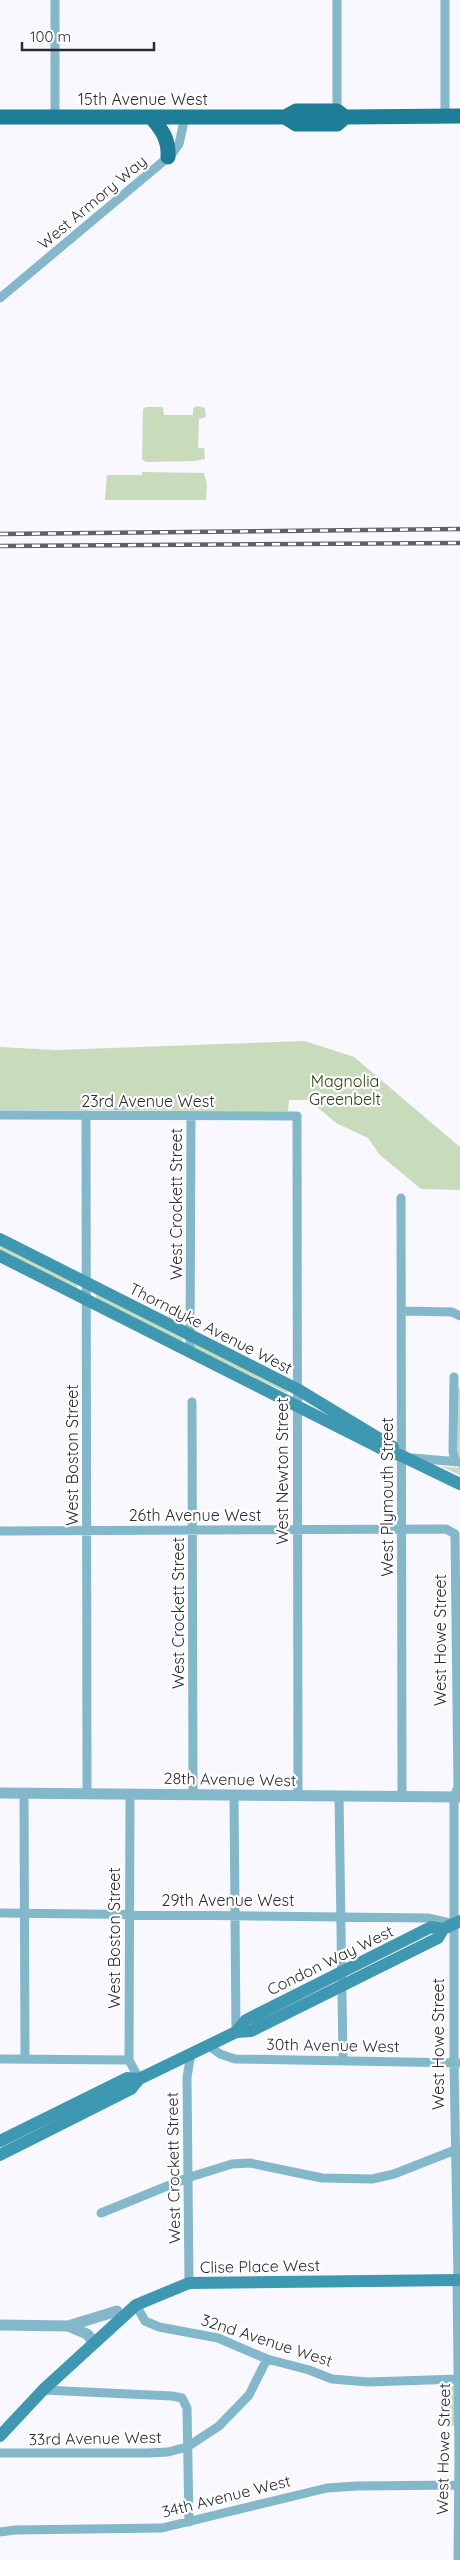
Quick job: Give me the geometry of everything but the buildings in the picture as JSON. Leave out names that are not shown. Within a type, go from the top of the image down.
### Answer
[{"type":"main road","name":"15th Avenue West","points":[[0,117],[285,117],[296,124],[337,124],[341,114],[460,116]]},
{"type":"main road","points":[[151,117],[163,131],[168,143],[168,157]]},
{"type":"main road","name":"Thorndyke Avenue West","points":[[0,1239],[297,1390],[386,1442],[402,1456]]},
{"type":"main road","name":"Thorndyke Avenue West","points":[[0,1256],[380,1448],[402,1456],[460,1484]]},
{"type":"main road","name":"Condon Way West","points":[[0,2155],[131,2089],[139,2079],[236,2032],[251,2031],[342,1979],[438,1938],[452,1924]]},
{"type":"main road","name":"Condon Way West","points":[[0,2141],[126,2078],[139,2079]]},
{"type":"main road","name":"Clise Place West","points":[[0,2436],[42,2390],[136,2305],[189,2283],[459,2280]]},
{"type":"main road","points":[[117,2311],[136,2305]]},
{"type":"street","points":[[55,0],[55,117]]},
{"type":"street","points":[[337,0],[341,114]]},
{"type":"street","points":[[445,0],[445,116]]},
{"type":"street","name":"West Armory Way","points":[[0,298],[168,157],[179,144],[185,117]]},
{"type":"street","name":"23rd Avenue West","points":[[0,1115],[297,1116]]},
{"type":"street","name":"West Boston Street","points":[[86,1115],[87,1794]]},
{"type":"street","name":"West Crockett Street","points":[[190,1352],[191,1116]]},
{"type":"street","name":"West Newton Street","points":[[297,1116],[298,1796]]},
{"type":"street","name":"West Plymouth Street","points":[[401,1198],[402,1797]]},
{"type":"street","points":[[402,1311],[452,1312],[460,1316]]},
{"type":"street","points":[[457,1379],[453,1451],[458,1462]]},
{"type":"street","name":"West Crockett Street","points":[[192,1402],[193,1795]]},
{"type":"street","points":[[402,1456],[458,1462]]},
{"type":"street","name":"26th Avenue West","points":[[0,1531],[450,1530]]},
{"type":"street","name":"West Howe Street","points":[[450,1530],[456,1538],[458,1628],[458,1787],[452,1924],[457,2063],[455,2150],[460,2306],[458,2560]]},
{"type":"street","name":"28th Avenue West","points":[[0,1793],[457,1797]]},
{"type":"street","points":[[24,1793],[26,1914],[25,2059]]},
{"type":"street","name":"West Boston Street","points":[[130,1794],[129,2060],[139,2079]]},
{"type":"street","points":[[234,1795],[236,2032]]},
{"type":"street","points":[[339,1796],[343,2060]]},
{"type":"street","name":"29th Avenue West","points":[[0,1913],[428,1918],[452,1924]]},
{"type":"street","name":"30th Avenue West","points":[[208,2045],[220,2054],[235,2059],[457,2063]]},
{"type":"street","name":"West Crockett Street","points":[[189,2283],[187,2077],[191,2054]]},
{"type":"street","points":[[0,2059],[129,2060]]},
{"type":"street","points":[[101,2213],[187,2178],[232,2164],[250,2163],[322,2178],[372,2179],[394,2174],[455,2150]]},
{"type":"street","name":"32nd Avenue West","points":[[136,2305],[145,2321],[159,2327],[218,2338],[266,2358],[309,2370],[332,2379],[368,2382],[460,2379]]},
{"type":"street","points":[[0,2325],[68,2326],[117,2311]]},
{"type":"street","points":[[68,2326],[87,2334],[95,2343]]},
{"type":"street","name":"33rd Avenue West","points":[[0,2453],[148,2453],[168,2452],[187,2447],[220,2426],[249,2395],[266,2358]]},
{"type":"street","points":[[42,2390],[182,2398],[187,2408],[189,2522]]},
{"type":"street","name":"34th Avenue West","points":[[0,2532],[15,2530],[162,2528],[327,2488],[459,2485]]},
{"type":"green space","points":[[198,406],[205,408],[206,417],[199,419],[198,448],[204,448],[205,459],[146,462],[142,459],[143,409],[146,407],[163,407],[164,415],[193,415],[193,408]]},
{"type":"green space","points":[[142,472],[204,473],[207,484],[206,500],[105,500],[107,475],[142,475]]},
{"type":"green space","name":"Magnolia Greenbelt","points":[[305,1041],[354,1057],[460,1147],[460,1190],[421,1189],[380,1155],[368,1138],[336,1123],[309,1100],[289,1100],[288,1111],[0,1110],[0,1047],[56,1050]]},
{"type":"green space","points":[[0,1242],[78,1284],[77,1288],[0,1250]]},
{"type":"green space","points":[[95,1293],[184,1339],[181,1341],[97,1299]]},
{"type":"green space","points":[[193,1343],[288,1390],[287,1393],[193,1348]]},
{"type":"green space","points":[[458,1387],[460,1388],[460,1475],[440,1466],[458,1468]]},
{"type":"green space","points":[[449,2386],[460,2386],[460,2426],[449,2426]]},
{"type":"waterway","points":[[115,1109],[150,1105]]},
{"type":"railway","points":[[0,534],[460,529]]},
{"type":"railway","points":[[0,546],[460,543]]}]
